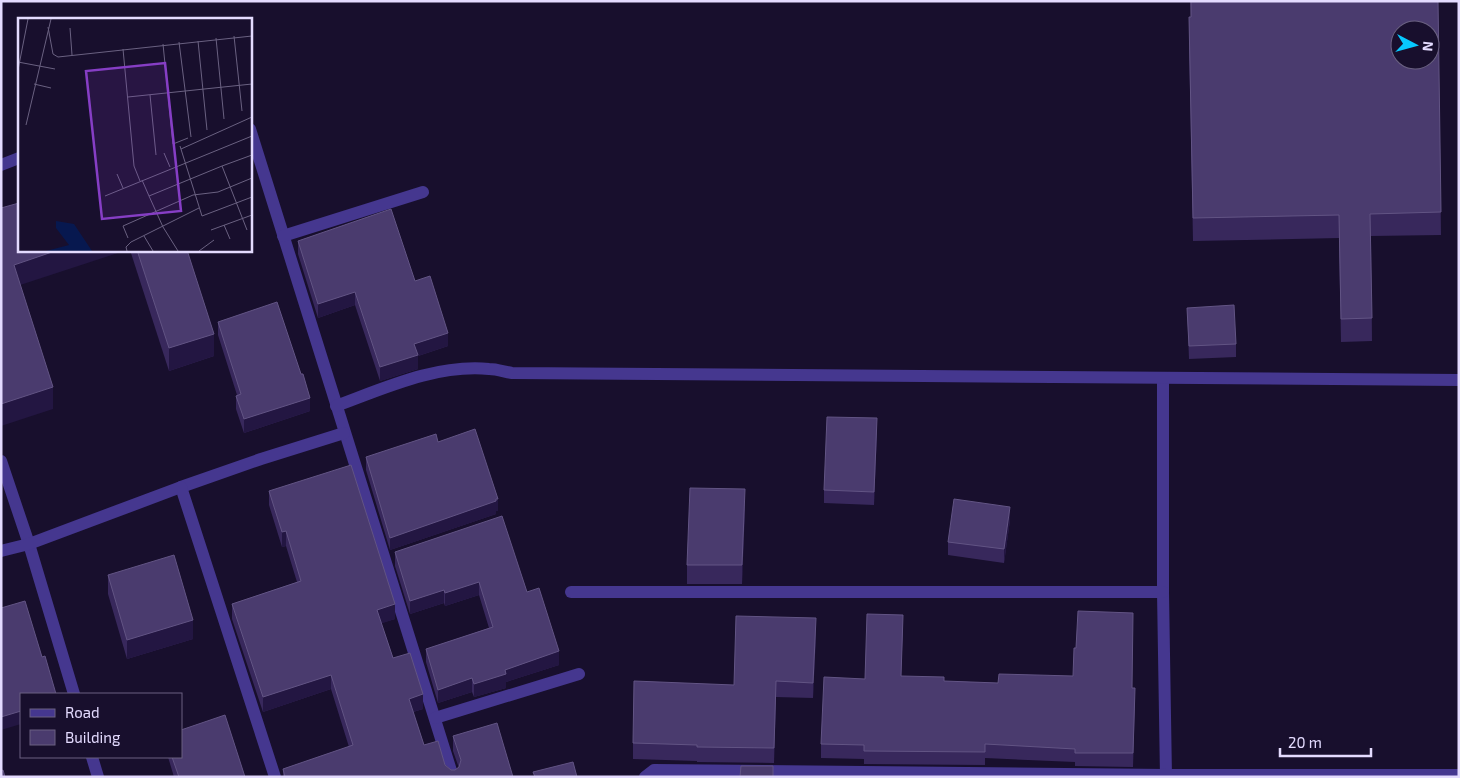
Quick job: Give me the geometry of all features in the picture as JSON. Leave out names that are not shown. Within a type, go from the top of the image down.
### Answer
[{"type":"street","points":[[251,132],[344,433],[389,559],[453,777]]},
{"type":"street","points":[[1,165],[18,158]]},
{"type":"street","points":[[284,236],[423,192]]},
{"type":"street","points":[[336,406],[408,379],[445,370],[480,369],[512,373],[1459,380]]},
{"type":"street","points":[[1163,378],[1162,592],[1166,776]]},
{"type":"street","points":[[1,551],[29,544],[181,487],[344,433]]},
{"type":"street","points":[[1,461],[29,544],[74,693]]},
{"type":"street","points":[[181,487],[275,777]]},
{"type":"street","points":[[571,592],[1162,592]]},
{"type":"street","points":[[435,718],[579,674]]},
{"type":"street","points":[[92,758],[98,777]]},
{"type":"street","points":[[645,777],[654,770],[1166,776],[1459,775]]},
{"type":"building","points":[[1191,1],[1438,1],[1438,20],[1390,20],[1390,70],[1439,70],[1441,212],[1370,214],[1372,318],[1341,319],[1339,215],[1193,218],[1189,17],[1191,17]]},
{"type":"building","points":[[18,203],[18,251],[55,251],[14,265],[53,387],[1,404],[1,208]]},
{"type":"building","points":[[391,209],[415,281],[430,276],[448,333],[414,344],[418,355],[380,367],[355,292],[318,304],[298,241]]},
{"type":"building","points":[[137,251],[187,251],[214,334],[169,348]]},
{"type":"building","points":[[277,302],[310,398],[244,419],[236,396],[241,394],[218,322]]},
{"type":"building","points":[[1234,305],[1236,344],[1189,346],[1187,308]]},
{"type":"building","points":[[827,417],[877,418],[874,492],[824,490]]},
{"type":"building","points":[[475,429],[498,499],[390,538],[366,457],[436,434],[438,442]]},
{"type":"building","points":[[351,465],[395,604],[377,610],[393,658],[410,653],[423,694],[409,699],[424,745],[438,741],[445,765],[451,770],[455,770],[459,767],[461,760],[453,736],[497,723],[513,777],[285,777],[283,769],[353,745],[331,675],[263,697],[232,604],[301,581],[286,531],[282,532],[269,491]]},
{"type":"building","points":[[690,488],[745,489],[742,565],[687,565]]},
{"type":"building","points":[[954,499],[1010,507],[1004,549],[948,542]]},
{"type":"building","points":[[502,516],[527,592],[539,588],[559,651],[505,670],[506,674],[474,684],[472,678],[438,690],[426,649],[493,627],[479,582],[445,593],[444,590],[410,601],[395,552]]},
{"type":"building","points":[[174,555],[193,620],[127,640],[108,575]]},
{"type":"building","points":[[25,601],[42,657],[45,656],[56,693],[20,693],[20,711],[1,717],[1,608]]},
{"type":"building","points":[[1078,611],[1133,613],[1132,688],[1135,688],[1133,753],[1075,753],[1075,749],[985,744],[985,752],[864,751],[864,745],[821,744],[824,677],[865,679],[867,614],[903,615],[901,676],[944,677],[944,681],[998,683],[999,674],[1073,676]]},
{"type":"building","points":[[736,616],[816,618],[813,683],[776,681],[774,748],[697,747],[697,745],[633,743],[634,681],[734,685]]},
{"type":"building","points":[[225,715],[245,777],[179,777],[172,758],[182,758],[182,730]]},
{"type":"building","points":[[573,762],[577,777],[535,777],[533,772]]},
{"type":"building","points":[[741,766],[773,766],[773,777],[740,777]]},
{"type":"building","points":[[3,770],[5,777],[1,777],[1,771]]}]
